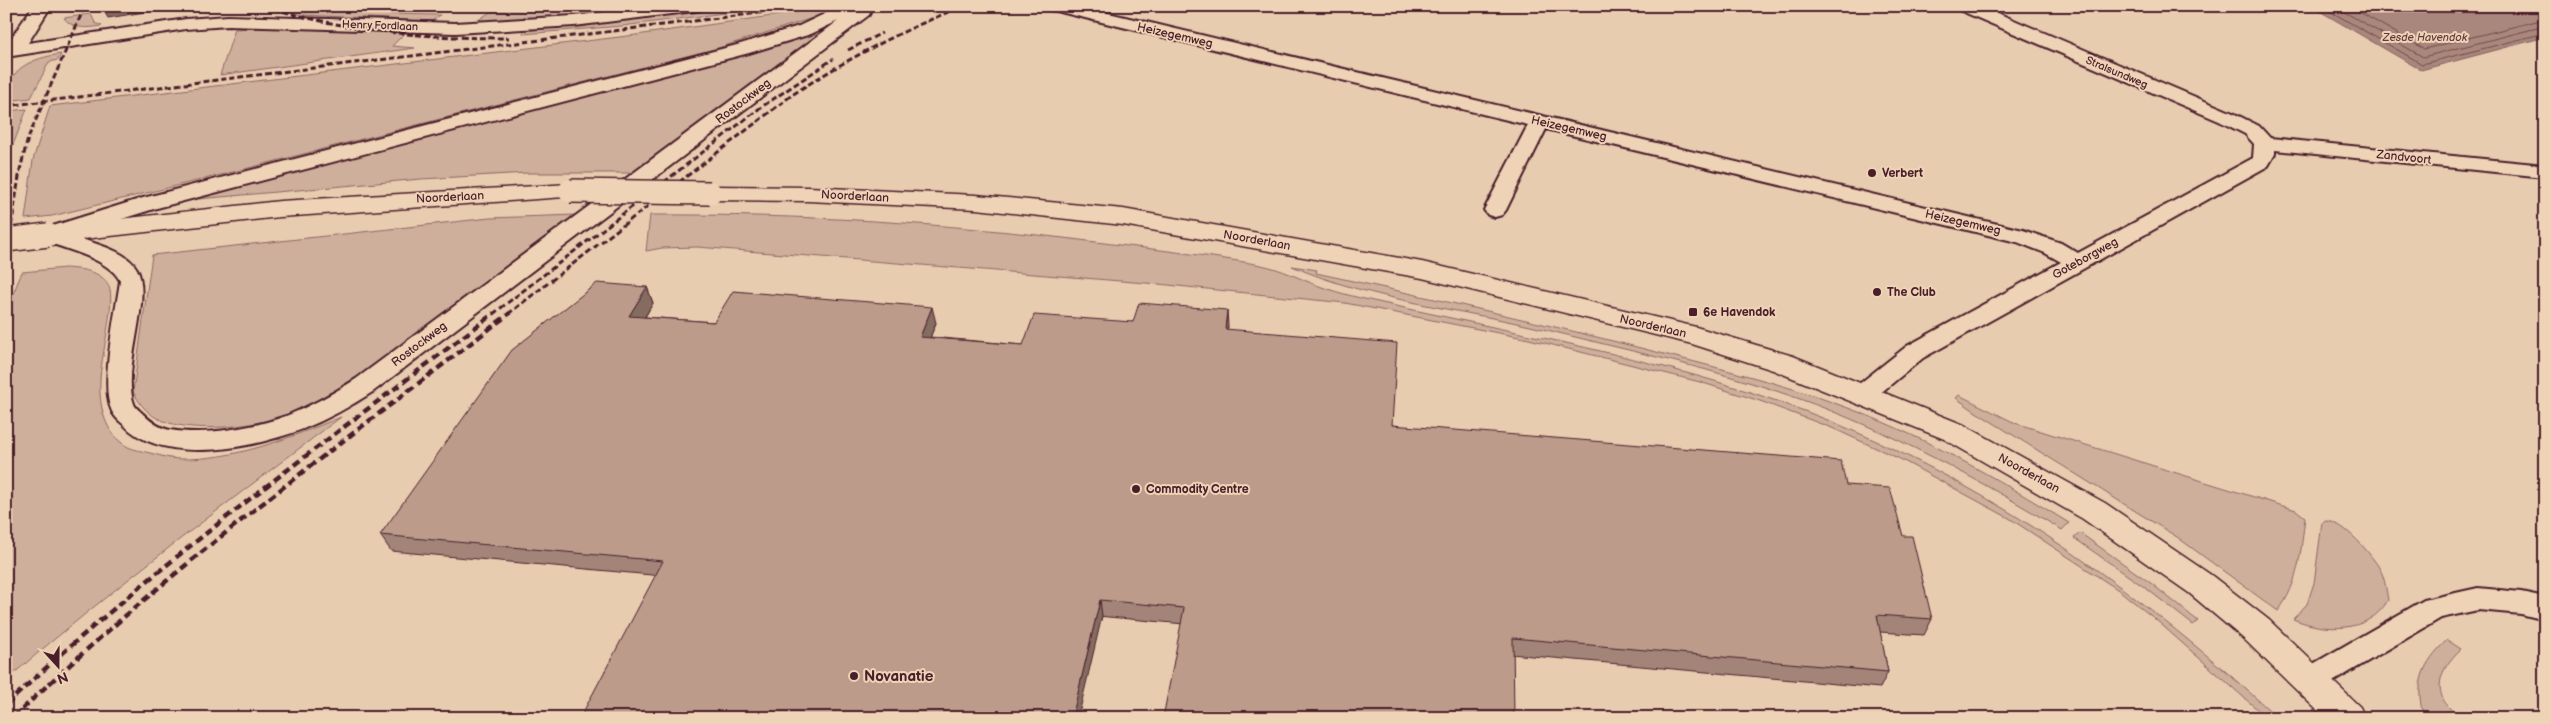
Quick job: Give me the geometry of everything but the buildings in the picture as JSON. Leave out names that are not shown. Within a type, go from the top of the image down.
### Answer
[{"type":"main road","name":"Noorderlaan","points":[[6,240],[280,208],[446,197],[570,191],[808,194],[976,202],[1123,217],[1422,270],[1696,336],[1783,363],[1954,432],[2053,486],[2094,511],[2200,584],[2257,630],[2348,718]]},
{"type":"street","points":[[10,52],[42,6]]},
{"type":"street","name":"Henry Fordlaan","points":[[10,52],[186,24],[228,21],[455,28],[574,21],[695,6]]},
{"type":"street","name":"Noorderlaan","points":[[48,235],[150,203],[743,49],[806,30],[856,6]]},
{"type":"street","name":"Rostockweg","points":[[48,235],[110,258],[124,268],[131,281],[119,379],[122,408],[141,428],[166,439],[202,440],[245,436],[293,422],[330,407],[365,385],[863,11],[864,6]]},
{"type":"street","name":"Heizegemweg","points":[[1056,6],[2024,237],[2053,248],[2077,262]]},
{"type":"street","name":"Stralsundweg","points":[[1965,6],[2226,117],[2252,130],[2264,143]]},
{"type":"street","points":[[1495,210],[1540,121]]},
{"type":"street","name":"Zandvoort","points":[[2264,143],[2545,171]]},
{"type":"street","name":"Goteborgweg","points":[[1863,394],[1915,352],[2260,162],[2265,154],[2264,143]]},
{"type":"street","points":[[2309,681],[2434,608],[2478,599],[2521,603],[2545,609]]},
{"type":"shaded area","points":[[275,6],[386,14],[440,15],[432,21],[301,15]]},
{"type":"shaded area","points":[[330,6],[469,6],[463,9],[414,11]]},
{"type":"shaded area","points":[[547,6],[652,6],[561,17],[477,21],[490,12]]},
{"type":"shaded area","points":[[740,6],[781,6],[622,26],[523,34],[524,31]]},
{"type":"shaded area","points":[[822,9],[823,13],[816,17],[718,48],[233,172],[52,216],[25,219],[33,160],[50,106],[636,35]]},
{"type":"shaded area","points":[[91,14],[95,23],[102,26],[87,28],[72,25],[64,18]]},
{"type":"shaded area","points":[[284,27],[405,33],[392,46],[415,48],[220,75],[235,29]]},
{"type":"shaded area","points":[[811,33],[818,36],[638,173],[528,173],[421,179],[187,200],[764,49]]},
{"type":"shaded area","points":[[61,54],[58,60],[49,62],[31,98],[6,101],[7,90],[11,80],[23,67],[41,58]]},
{"type":"shaded area","points":[[27,109],[6,163],[6,111]]},
{"type":"shaded area","points":[[577,215],[366,374],[334,395],[300,411],[267,421],[227,427],[187,426],[170,423],[155,417],[142,406],[133,392],[152,255],[490,218]]},
{"type":"shaded area","points":[[650,215],[818,218],[929,225],[1040,235],[1220,258],[1269,267],[1319,286],[1353,296],[1614,354],[1725,384],[1781,402],[1835,423],[1897,451],[1956,481],[2014,515],[2070,551],[2124,590],[2228,673],[2278,718],[2267,718],[2155,619],[2120,591],[2009,518],[1900,459],[1832,428],[1760,401],[1700,382],[1529,339],[1345,303],[1158,284],[697,247],[662,248],[646,251]]},
{"type":"shaded area","points":[[1292,266],[1317,270],[1316,273],[1620,343],[1816,396],[1898,428],[1956,457],[2069,523],[2062,530],[1933,457],[1866,425],[1797,398],[1673,361],[1547,330],[1354,288]]},
{"type":"shaded area","points":[[65,268],[90,271],[101,277],[109,286],[111,305],[101,372],[102,409],[113,435],[128,447],[176,459],[221,456],[282,440],[341,417],[213,513],[6,680],[6,311],[22,272]]},
{"type":"shaded area","points":[[1959,395],[2015,423],[2296,510],[2305,517],[2304,529],[2295,578],[2285,601],[2278,611],[2177,537],[1976,412],[1956,398]]},
{"type":"shaded area","points":[[2326,521],[2333,522],[2349,532],[2364,547],[2380,569],[2383,577],[2388,600],[2380,611],[2370,619],[2358,624],[2332,628],[2293,619],[2307,604],[2314,583],[2322,523]]},
{"type":"shaded area","points":[[2080,533],[2152,584],[2198,621],[2193,625],[2147,589],[2074,538]]},
{"type":"shaded area","points":[[2447,640],[2461,649],[2451,659],[2444,671],[2440,684],[2441,692],[2444,701],[2458,718],[2424,718],[2420,694],[2422,675],[2431,657]]},
{"type":"water","name":"Zesde Havendok","points":[[2311,6],[2545,6],[2545,37],[2421,70]]},
{"type":"railway","points":[[44,101],[85,6]]},
{"type":"railway","points":[[266,6],[326,22],[386,32],[447,37],[509,38]]},
{"type":"railway","points":[[44,101],[816,6]]},
{"type":"railway","points":[[508,314],[792,95],[833,69],[875,46],[963,6]]},
{"type":"railway","points":[[848,50],[882,33]]},
{"type":"railway","points":[[493,314],[760,108],[833,59]]},
{"type":"railway","points":[[6,106],[44,101]]},
{"type":"railway","points":[[6,261],[20,170],[28,138],[44,101]]},
{"type":"railway","points":[[6,705],[64,652],[183,552],[494,313]]},
{"type":"railway","points":[[13,718],[72,663],[193,559],[319,459],[510,313]]},
{"type":"place","name":"Verbert","points":[[1872,173]]},
{"type":"place","name":"The Club","points":[[1877,292]]},
{"type":"place","name":"6e Havendok","points":[[1693,312]]},
{"type":"place","name":"Commodity Centre","points":[[1136,489]]},
{"type":"place","name":"Novanatie","points":[[854,676]]}]
